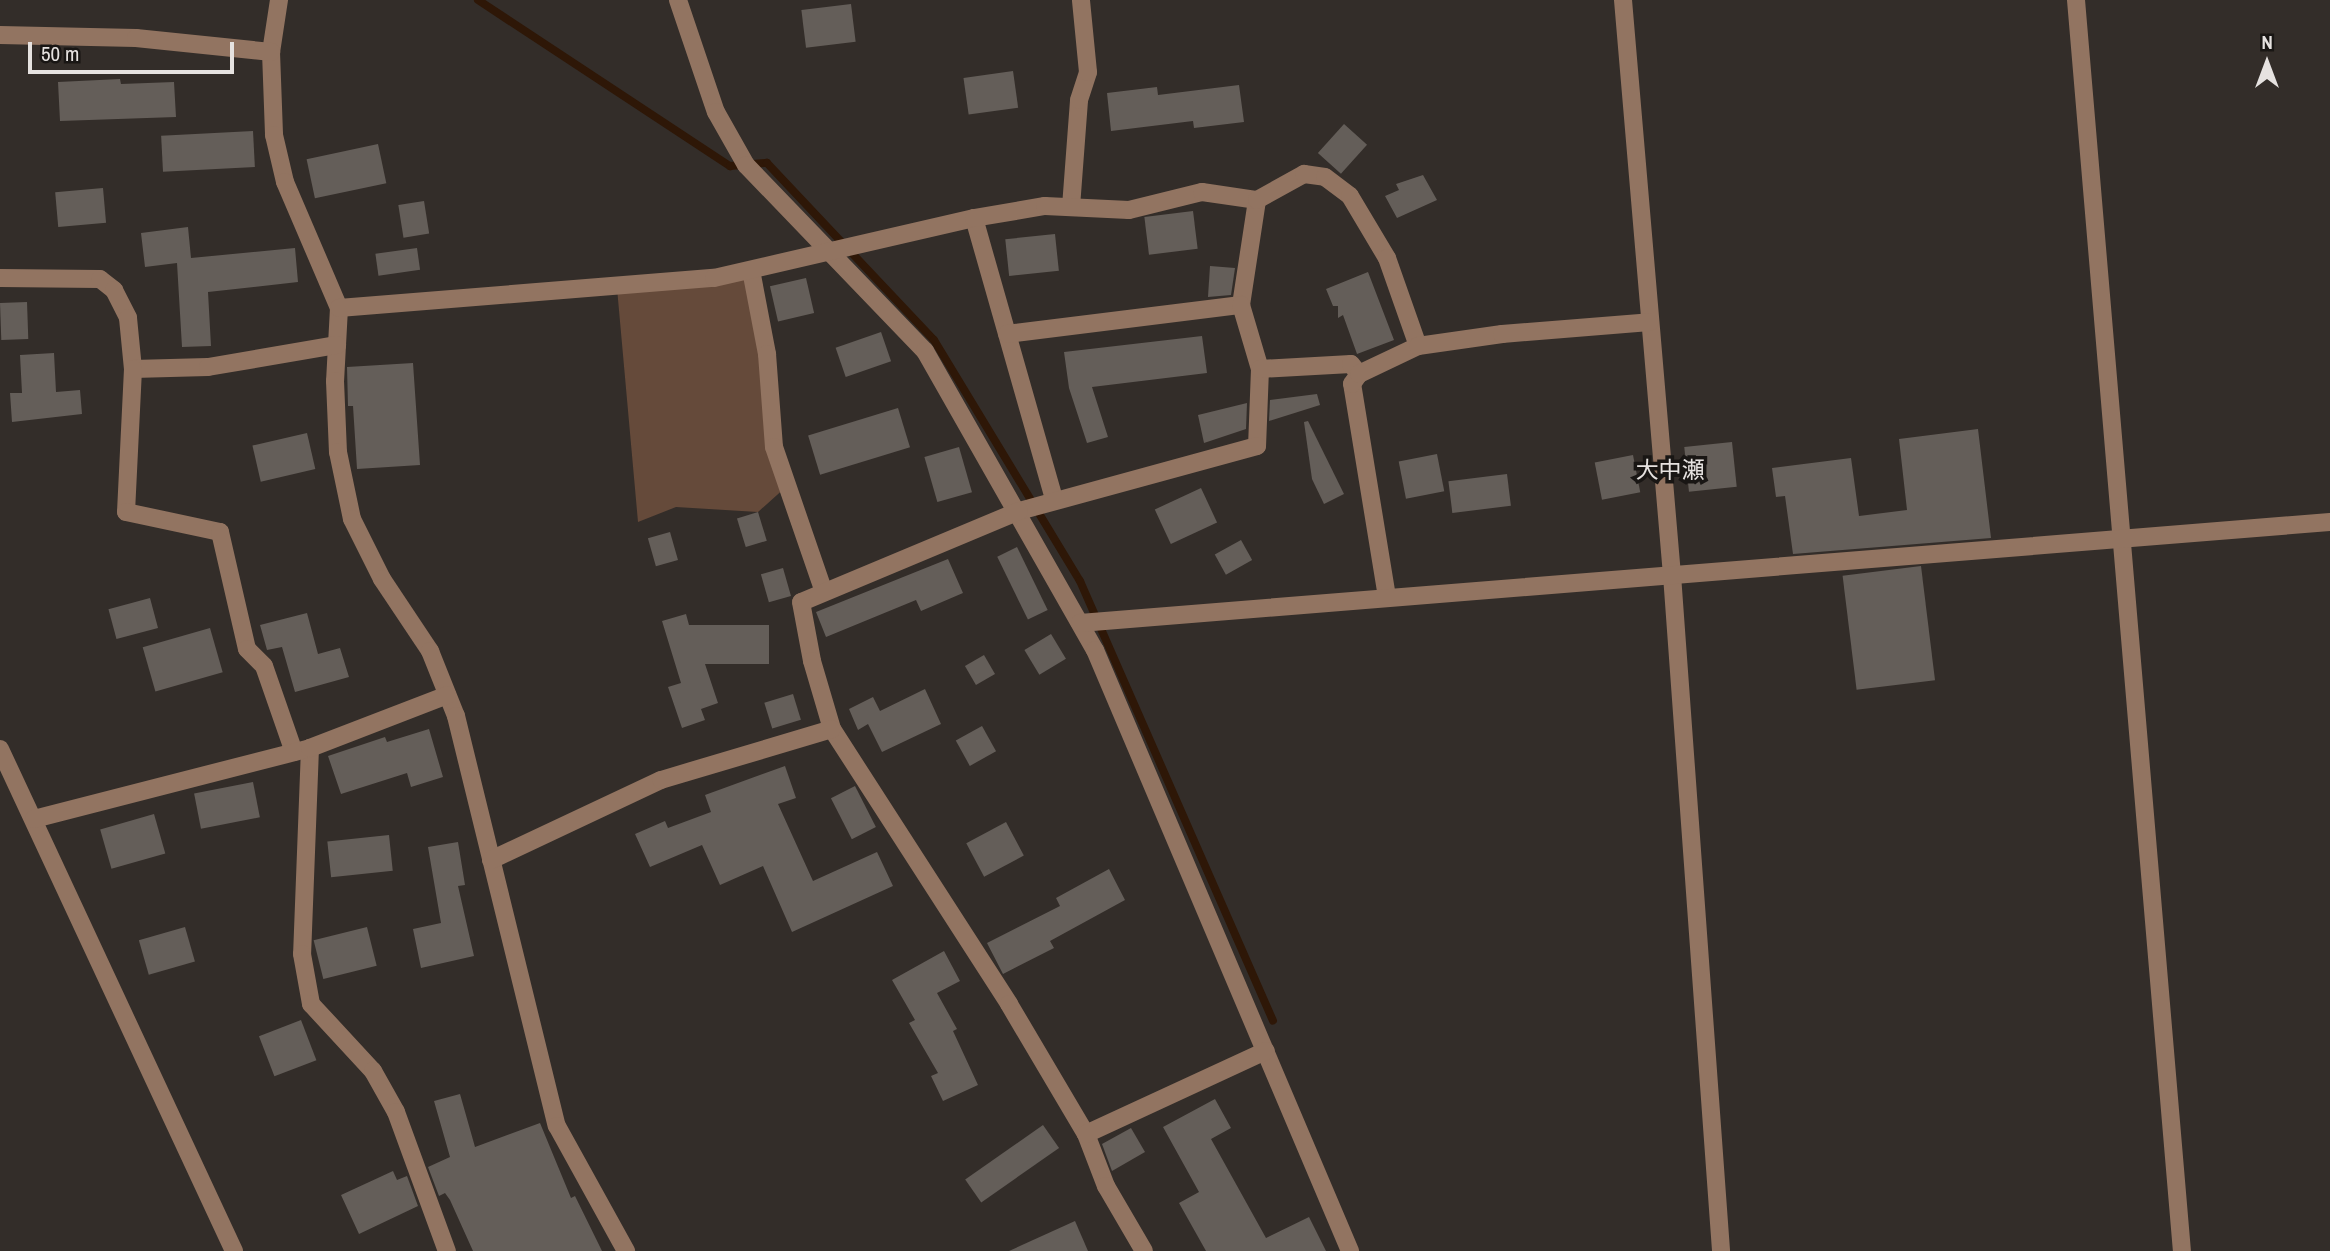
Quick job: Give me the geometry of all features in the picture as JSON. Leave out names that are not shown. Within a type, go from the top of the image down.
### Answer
[{"type":"street","points":[[279,0],[271,52],[274,135],[285,182],[339,308],[335,381],[338,452],[352,519],[382,579],[430,651],[456,716],[557,1126],[626,1251]]},
{"type":"street","points":[[678,0],[716,112],[746,165],[925,351],[1080,622],[1100,662],[1350,1251]]},
{"type":"street","points":[[1071,207],[1079,100],[1088,72],[1081,0]]},
{"type":"street","points":[[1623,0],[1672,575],[1721,1251]]},
{"type":"street","points":[[2076,0],[2182,1251]]},
{"type":"street","points":[[0,35],[136,38],[271,52]]},
{"type":"street","points":[[339,308],[714,278],[974,218],[1045,206],[1129,210],[1202,192],[1257,200],[1304,174],[1325,177],[1350,197],[1387,258],[1418,346]]},
{"type":"street","points":[[1144,1251],[1106,1186],[1086,1134],[976,950],[832,729],[812,662],[801,602],[1018,511],[1054,499],[1257,446],[1260,369],[1241,305],[1257,200]]},
{"type":"street","points":[[974,218],[1054,499]]},
{"type":"street","points":[[751,270],[767,354],[774,447],[824,592]]},
{"type":"street","points":[[0,278],[26,276],[100,279],[114,290],[128,318],[133,369],[126,512],[220,532],[247,649],[264,666],[302,750],[302,954],[311,1004],[373,1071],[396,1112],[447,1251]]},
{"type":"street","points":[[1007,334],[1241,305]]},
{"type":"street","points":[[1387,597],[1352,384],[1359,374],[1418,346],[1502,334],[1650,322]]},
{"type":"street","points":[[133,369],[208,367],[337,345]]},
{"type":"street","points":[[1260,369],[1351,364],[1359,374]]},
{"type":"street","points":[[1080,622],[2330,522]]},
{"type":"street","points":[[34,819],[302,750],[447,695]]},
{"type":"street","points":[[491,860],[661,780],[832,729]]},
{"type":"street","points":[[0,749],[234,1251]]},
{"type":"street","points":[[1086,1134],[1266,1051]]},
{"type":"shaded area","points":[[750,278],[787,486],[758,512],[676,507],[638,522],[617,288]]},
{"type":"building","points":[[851,4],[856,42],[806,48],[801,10]]},
{"type":"building","points":[[1013,71],[1018,108],[969,115],[963,78]]},
{"type":"building","points":[[120,79],[121,84],[174,82],[176,117],[60,121],[58,82]]},
{"type":"building","points":[[1239,85],[1244,122],[1194,128],[1193,121],[1111,131],[1107,93],[1157,87],[1158,95]]},
{"type":"building","points":[[1344,124],[1367,145],[1341,174],[1318,153]]},
{"type":"building","points":[[253,131],[255,167],[163,172],[161,136]]},
{"type":"building","points":[[378,144],[386,183],[315,198],[307,159]]},
{"type":"building","points":[[1423,175],[1437,200],[1397,218],[1385,196],[1399,190],[1396,184]]},
{"type":"building","points":[[103,188],[106,223],[58,227],[55,192]]},
{"type":"building","points":[[424,201],[429,234],[403,238],[398,205]]},
{"type":"building","points":[[1193,211],[1198,249],[1149,255],[1144,217]]},
{"type":"building","points":[[188,227],[191,258],[295,248],[298,282],[208,292],[211,346],[182,347],[177,263],[145,267],[141,233]]},
{"type":"building","points":[[1055,234],[1059,271],[1009,276],[1005,239]]},
{"type":"building","points":[[417,248],[420,270],[378,276],[375,254]]},
{"type":"building","points":[[1210,266],[1235,268],[1231,295],[1208,297]]},
{"type":"building","points":[[1368,272],[1394,340],[1357,354],[1343,315],[1338,318],[1338,306],[1333,306],[1326,289]]},
{"type":"building","points":[[806,278],[814,313],[778,321],[770,286]]},
{"type":"building","points":[[27,302],[28,339],[1,340],[0,303]]},
{"type":"building","points":[[881,332],[891,361],[846,377],[836,348]]},
{"type":"building","points":[[1202,336],[1207,373],[1092,387],[1108,437],[1087,443],[1069,388],[1064,352]]},
{"type":"building","points":[[54,353],[56,392],[80,390],[82,414],[12,422],[10,393],[22,393],[20,355]]},
{"type":"building","points":[[413,363],[420,465],[357,469],[353,406],[348,406],[347,367]]},
{"type":"building","points":[[1317,394],[1320,405],[1269,421],[1270,400]]},
{"type":"building","points":[[1247,403],[1246,429],[1204,443],[1198,415]]},
{"type":"building","points":[[898,408],[910,447],[820,475],[808,435]]},
{"type":"building","points":[[1308,421],[1344,494],[1324,504],[1312,479],[1304,422]]},
{"type":"building","points":[[1978,429],[1991,538],[1793,554],[1785,496],[1776,497],[1772,468],[1851,458],[1859,516],[1907,510],[1899,439]]},
{"type":"building","points":[[307,433],[315,469],[261,482],[252,446]]},
{"type":"building","points":[[1732,442],[1737,487],[1689,492],[1684,447]]},
{"type":"building","points":[[959,447],[972,492],[937,502],[924,457]]},
{"type":"building","points":[[1437,454],[1444,491],[1406,499],[1399,461]]},
{"type":"building","points":[[1633,455],[1640,492],[1602,500],[1595,462]]},
{"type":"building","points":[[1507,474],[1511,506],[1452,513],[1448,481]]},
{"type":"building","points":[[1201,488],[1217,522],[1171,544],[1155,510]]},
{"type":"building","points":[[758,512],[767,541],[746,547],[737,518]]},
{"type":"building","points":[[670,532],[678,560],[656,566],[648,538]]},
{"type":"building","points":[[1241,540],[1252,560],[1226,575],[1215,555]]},
{"type":"building","points":[[1017,547],[1048,610],[1028,620],[997,557]]},
{"type":"building","points":[[948,559],[963,593],[921,611],[916,600],[826,637],[816,612]]},
{"type":"building","points":[[1921,566],[1935,680],[1857,690],[1843,576]]},
{"type":"building","points":[[783,568],[791,596],[769,602],[761,574]]},
{"type":"building","points":[[150,598],[158,628],[116,639],[108,609]]},
{"type":"building","points":[[307,613],[318,654],[340,648],[349,677],[295,692],[282,647],[267,650],[260,625]]},
{"type":"building","points":[[686,614],[689,625],[769,625],[769,664],[705,664],[718,703],[701,709],[705,720],[682,728],[668,687],[681,683],[662,621]]},
{"type":"building","points":[[210,628],[223,672],[155,692],[143,647]]},
{"type":"building","points":[[1051,634],[1066,659],[1039,675],[1024,650]]},
{"type":"building","points":[[984,655],[995,674],[976,685],[965,666]]},
{"type":"building","points":[[925,689],[941,724],[882,752],[868,724],[858,730],[849,709],[873,697],[880,711]]},
{"type":"building","points":[[793,694],[801,720],[772,729],[764,703]]},
{"type":"building","points":[[982,726],[996,751],[970,766],[956,741]]},
{"type":"building","points":[[429,729],[443,777],[411,787],[407,773],[341,794],[328,756],[385,737],[387,742]]},
{"type":"building","points":[[785,766],[796,798],[778,804],[813,881],[877,852],[893,886],[792,932],[763,866],[720,885],[702,845],[650,867],[635,834],[665,821],[668,828],[711,812],[705,795]]},
{"type":"building","points":[[253,782],[260,817],[201,829],[194,793]]},
{"type":"building","points":[[855,786],[876,827],[852,839],[831,798]]},
{"type":"building","points":[[154,814],[165,853],[111,869],[100,829]]},
{"type":"building","points":[[1006,822],[1024,856],[984,877],[966,843]]},
{"type":"building","points":[[389,835],[393,871],[331,877],[327,841]]},
{"type":"building","points":[[458,842],[465,885],[458,886],[474,956],[421,968],[413,929],[441,923],[428,847]]},
{"type":"building","points":[[1109,869],[1125,900],[1050,941],[1054,948],[1003,974],[987,943],[1060,906],[1056,898]]},
{"type":"building","points":[[185,927],[195,962],[149,975],[139,940]]},
{"type":"building","points":[[367,927],[377,966],[323,979],[314,940]]},
{"type":"building","points":[[944,951],[960,981],[937,993],[957,1029],[953,1031],[978,1085],[943,1101],[931,1076],[938,1073],[909,1023],[915,1020],[892,980]]},
{"type":"building","points":[[301,1020],[316,1060],[274,1076],[259,1036]]},
{"type":"building","points":[[460,1094],[475,1147],[540,1123],[571,1198],[575,1196],[602,1251],[473,1251],[450,1200],[445,1193],[439,1196],[428,1167],[450,1157],[434,1101]]},
{"type":"building","points":[[1215,1099],[1231,1128],[1211,1139],[1266,1238],[1309,1217],[1326,1251],[1206,1251],[1179,1203],[1199,1192],[1163,1127]]},
{"type":"building","points":[[1043,1125],[1059,1148],[981,1202],[965,1179]]},
{"type":"building","points":[[1131,1128],[1145,1152],[1112,1171],[1102,1144]]},
{"type":"building","points":[[393,1171],[397,1180],[407,1176],[418,1206],[359,1234],[341,1195]]},
{"type":"building","points":[[1075,1221],[1088,1251],[1009,1251]]},
{"type":"waterway","points":[[478,0],[730,166],[767,163],[934,340],[1080,581],[1273,1020]]},
{"type":"district","name":"大中瀬","points":[[1670,470]]}]
